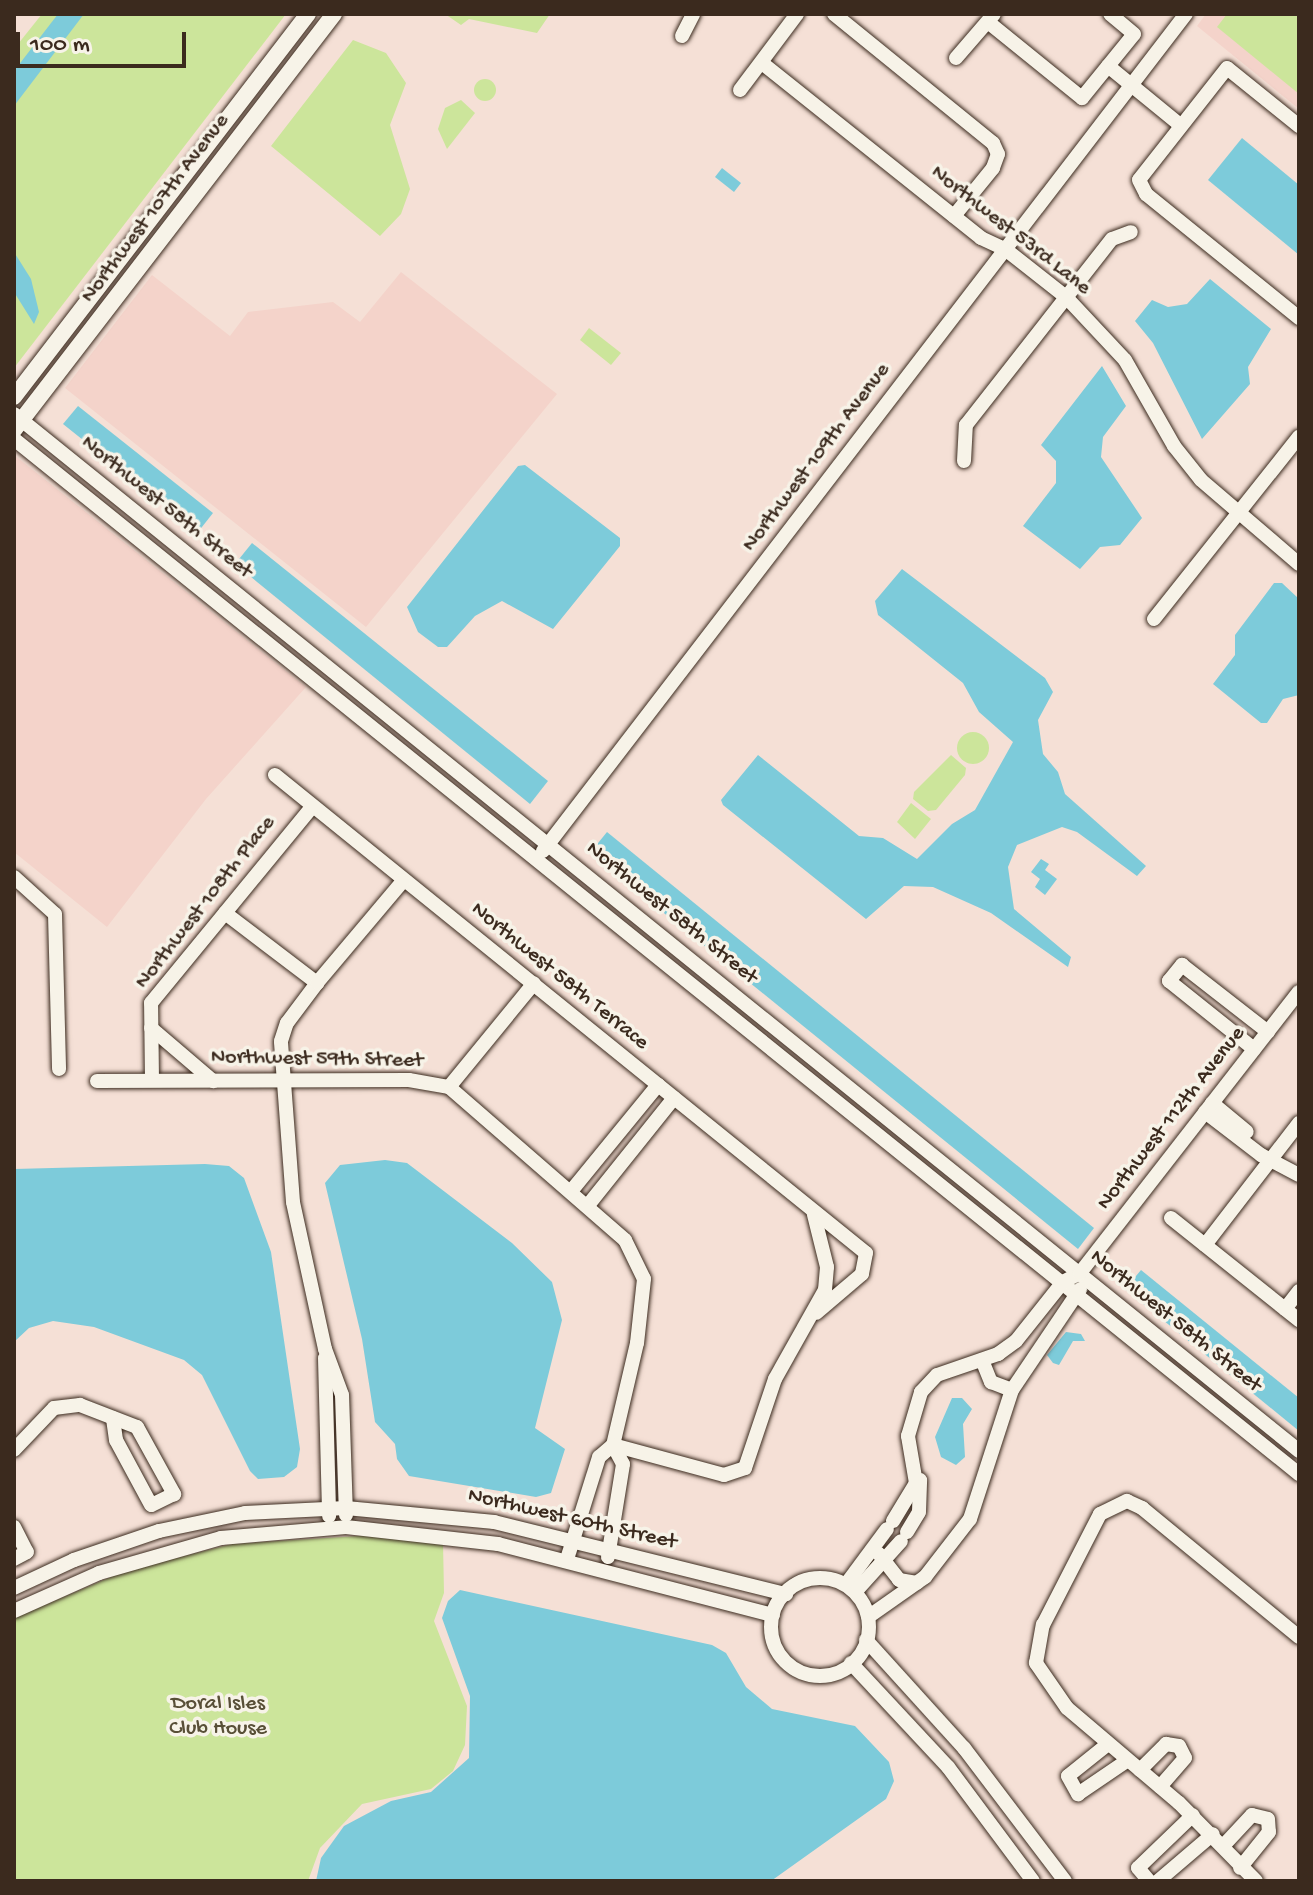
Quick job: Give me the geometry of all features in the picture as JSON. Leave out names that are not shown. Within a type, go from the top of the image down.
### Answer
[{"type":"main road","name":"Northwest 107th Avenue","points":[[14,397],[308,14]]},
{"type":"main road","name":"Northwest 107th Avenue","points":[[17,422],[334,14]]},
{"type":"street","points":[[682,36],[693,14]]},
{"type":"street","points":[[740,90],[797,14]]},
{"type":"street","points":[[834,14],[984,132],[998,154],[993,168],[954,216]]},
{"type":"street","points":[[956,58],[991,18],[1082,98],[1134,34],[1110,14]]},
{"type":"street","name":"Northwest 109th Avenue","points":[[538,858],[1186,14]]},
{"type":"street","name":"Northwest 53rd Lane","points":[[762,63],[981,238],[1005,249],[1066,297],[1125,360],[1174,446],[1237,515],[1261,529],[1299,564]]},
{"type":"street","points":[[1108,66],[1180,125]]},
{"type":"street","points":[[1299,126],[1227,68],[1139,180],[1146,194],[1299,318]]},
{"type":"street","points":[[964,461],[966,425],[1112,239],[1131,232]]},
{"type":"street","name":"Northwest 58th Street","points":[[17,422],[549,844],[1299,1451]]},
{"type":"street","points":[[1154,619],[1299,437]]},
{"type":"street","name":"Northwest 58th Street","points":[[14,439],[1299,1474]]},
{"type":"street","name":"Northwest 58th Terrace","points":[[275,775],[311,808],[534,983],[814,1214],[866,1253],[868,1263],[816,1313]]},
{"type":"street","name":"Northwest 108th Place","points":[[152,1080],[151,1003],[311,808]]},
{"type":"street","points":[[14,877],[55,914],[59,1069]]},
{"type":"street","points":[[346,1527],[342,1395],[325,1349],[293,1202],[281,1082],[281,1041],[287,1023],[317,983],[403,881]]},
{"type":"street","points":[[225,913],[317,983]]},
{"type":"street","points":[[1254,1049],[1169,981],[1182,965],[1268,1032]]},
{"type":"street","points":[[449,1087],[534,983]]},
{"type":"street","name":"Northwest 112th Avenue","points":[[851,1587],[872,1546],[890,1525],[916,1483],[908,1436],[921,1392],[948,1369],[982,1360],[1016,1341],[1063,1282],[1080,1273],[1299,992]]},
{"type":"street","points":[[151,1028],[213,1081]]},
{"type":"street","name":"Northwest 59th Street","points":[[97,1081],[409,1080],[449,1087],[589,1204],[625,1240],[644,1279],[637,1343],[613,1445]]},
{"type":"street","points":[[572,1190],[658,1085]]},
{"type":"street","points":[[589,1204],[674,1098]]},
{"type":"street","points":[[1208,1108],[1299,1175]]},
{"type":"street","points":[[1205,1245],[1299,1123]]},
{"type":"street","points":[[613,1445],[724,1475],[745,1468],[775,1379],[816,1313],[827,1267],[814,1214]]},
{"type":"street","points":[[1171,1218],[1299,1320]]},
{"type":"street","points":[[868,1617],[917,1583],[970,1519],[1012,1390],[1080,1296],[1080,1273]]},
{"type":"street","points":[[1285,1309],[1299,1291]]},
{"type":"street","points":[[325,1349],[330,1508],[327,1527]]},
{"type":"street","points":[[982,1360],[991,1382],[1012,1390]]},
{"type":"street","points":[[14,1450],[59,1405],[80,1405],[113,1418],[140,1431],[174,1494],[151,1505],[116,1440],[113,1418]]},
{"type":"street","points":[[567,1559],[599,1457],[613,1445]]},
{"type":"street","points":[[605,1569],[623,1464],[613,1445]]},
{"type":"street","name":"Northwest 112th Avenue","points":[[851,1587],[885,1560],[919,1512],[922,1484],[913,1461]]},
{"type":"street","points":[[1224,1845],[1252,1815],[1268,1819],[1269,1832],[1246,1876],[1224,1845],[1193,1815],[1067,1708],[1036,1663],[1043,1625],[1100,1514],[1127,1501],[1142,1508],[1299,1637]]},
{"type":"street","name":"Northwest 60th Street","points":[[14,1588],[74,1560],[159,1531],[245,1513],[346,1508],[468,1518],[571,1540],[786,1594]]},
{"type":"street","points":[[14,1527],[27,1552],[14,1559]]},
{"type":"street","name":"Northwest 60th Street","points":[[14,1611],[99,1573],[201,1543],[258,1532],[346,1527],[459,1537],[567,1559],[773,1615]]},
{"type":"street","points":[[872,1546],[899,1580],[917,1583]]},
{"type":"street","points":[[819,1578],[851,1587],[868,1617],[866,1640],[851,1663],[824,1677],[796,1673],[777,1657],[771,1640],[773,1615],[786,1594],[819,1578]]},
{"type":"street","points":[[866,1640],[964,1748],[1065,1881]]},
{"type":"street","points":[[851,1663],[948,1767],[1033,1881]]},
{"type":"street","points":[[1108,1744],[1068,1776],[1078,1794],[1160,1748],[1179,1746],[1185,1758],[1160,1787]]},
{"type":"street","points":[[1149,1881],[1138,1868],[1193,1815]]},
{"type":"street","points":[[1158,1881],[1213,1834]]},
{"type":"shaded area","points":[[1206,14],[1299,14],[1299,109],[1197,26]]},
{"type":"shaded area","points":[[401,272],[557,394],[366,627],[65,388],[152,275],[230,336],[248,312],[333,302],[360,322]]},
{"type":"shaded area","points":[[14,455],[306,687],[206,799],[107,927],[14,852]]},
{"type":"green space","points":[[42,14],[286,14],[14,368],[14,49]]},
{"type":"green space","points":[[445,14],[550,14],[537,33],[469,19],[461,25]]},
{"type":"green space","points":[[1227,14],[1299,14],[1299,94],[1217,27]]},
{"type":"green space","points":[[353,40],[386,53],[406,83],[390,125],[410,189],[401,214],[380,236],[271,146]]},
{"type":"green space","points":[[485,79],[493,82],[496,90],[493,98],[485,101],[477,98],[474,90],[477,82]]},
{"type":"green space","points":[[461,100],[475,113],[447,149],[438,129],[445,108]]},
{"type":"green space","points":[[589,328],[621,353],[611,365],[580,340]]},
{"type":"green space","points":[[973,732],[984,737],[989,748],[984,759],[973,764],[962,759],[957,748],[962,737]]},
{"type":"green space","points":[[951,755],[966,768],[965,775],[936,810],[928,811],[913,799],[914,792]]},
{"type":"green space","points":[[911,803],[931,819],[915,839],[897,822]]},
{"type":"green space","name":"Doral Isles Club House","points":[[374,1535],[443,1542],[444,1593],[434,1621],[467,1706],[465,1745],[453,1771],[431,1789],[362,1804],[320,1848],[308,1881],[14,1881],[14,1618],[125,1571],[232,1544]]},
{"type":"water","points":[[58,14],[84,14],[14,106],[14,71]]},
{"type":"water","points":[[1242,138],[1299,185],[1299,255],[1208,180]]},
{"type":"water","points":[[722,168],[741,183],[734,192],[715,177]]},
{"type":"water","points":[[14,252],[31,279],[39,312],[34,324],[14,292]]},
{"type":"water","points":[[1210,279],[1271,329],[1248,367],[1250,384],[1202,439],[1153,343],[1135,321],[1152,300],[1168,307],[1187,304]]},
{"type":"water","points":[[1102,366],[1126,406],[1103,437],[1101,457],[1142,518],[1120,545],[1100,547],[1080,569],[1023,526],[1056,483],[1056,461],[1041,445]]},
{"type":"water","points":[[78,406],[213,513],[198,532],[63,424]]},
{"type":"water","points":[[525,465],[620,538],[620,546],[553,629],[502,601],[475,616],[447,647],[438,647],[418,632],[407,607],[518,466]]},
{"type":"water","points":[[252,543],[548,781],[530,804],[235,564]]},
{"type":"water","points":[[902,569],[1045,678],[1053,692],[1038,720],[1043,754],[1058,772],[1065,794],[1146,866],[1137,876],[1077,832],[1062,827],[1017,845],[1008,867],[1014,909],[1071,957],[1068,967],[991,913],[933,887],[904,886],[866,919],[723,805],[721,800],[758,755],[859,836],[883,838],[917,859],[952,824],[975,810],[1013,742],[979,712],[963,683],[878,615],[875,601]]},
{"type":"water","points":[[1274,583],[1282,583],[1299,599],[1299,695],[1283,699],[1267,723],[1261,723],[1213,684],[1235,655],[1235,635]]},
{"type":"water","points":[[607,832],[1094,1228],[1078,1249],[590,853]]},
{"type":"water","points":[[1041,859],[1049,864],[1045,870],[1057,879],[1045,895],[1035,887],[1040,879],[1031,872]]},
{"type":"water","points":[[385,1160],[407,1163],[512,1243],[552,1282],[562,1320],[535,1428],[565,1449],[551,1493],[536,1497],[409,1476],[397,1459],[395,1444],[375,1422],[362,1339],[325,1183],[340,1165]]},
{"type":"water","points":[[229,1166],[244,1178],[271,1252],[300,1449],[297,1467],[284,1477],[258,1479],[250,1471],[202,1375],[184,1360],[94,1327],[53,1321],[29,1328],[14,1342],[14,1169]]},
{"type":"water","points":[[1141,1270],[1299,1398],[1299,1431],[1125,1289]]},
{"type":"water","points":[[1066,1332],[1081,1334],[1085,1341],[1073,1341],[1059,1365],[1047,1355]]},
{"type":"water","points":[[952,1398],[962,1398],[972,1409],[963,1424],[965,1457],[956,1465],[941,1457],[935,1437]]},
{"type":"water","points":[[460,1590],[712,1645],[726,1653],[746,1687],[772,1709],[855,1726],[889,1762],[894,1781],[886,1799],[771,1881],[316,1881],[321,1858],[344,1826],[391,1801],[431,1792],[469,1758],[470,1696],[442,1618],[448,1601]]}]
